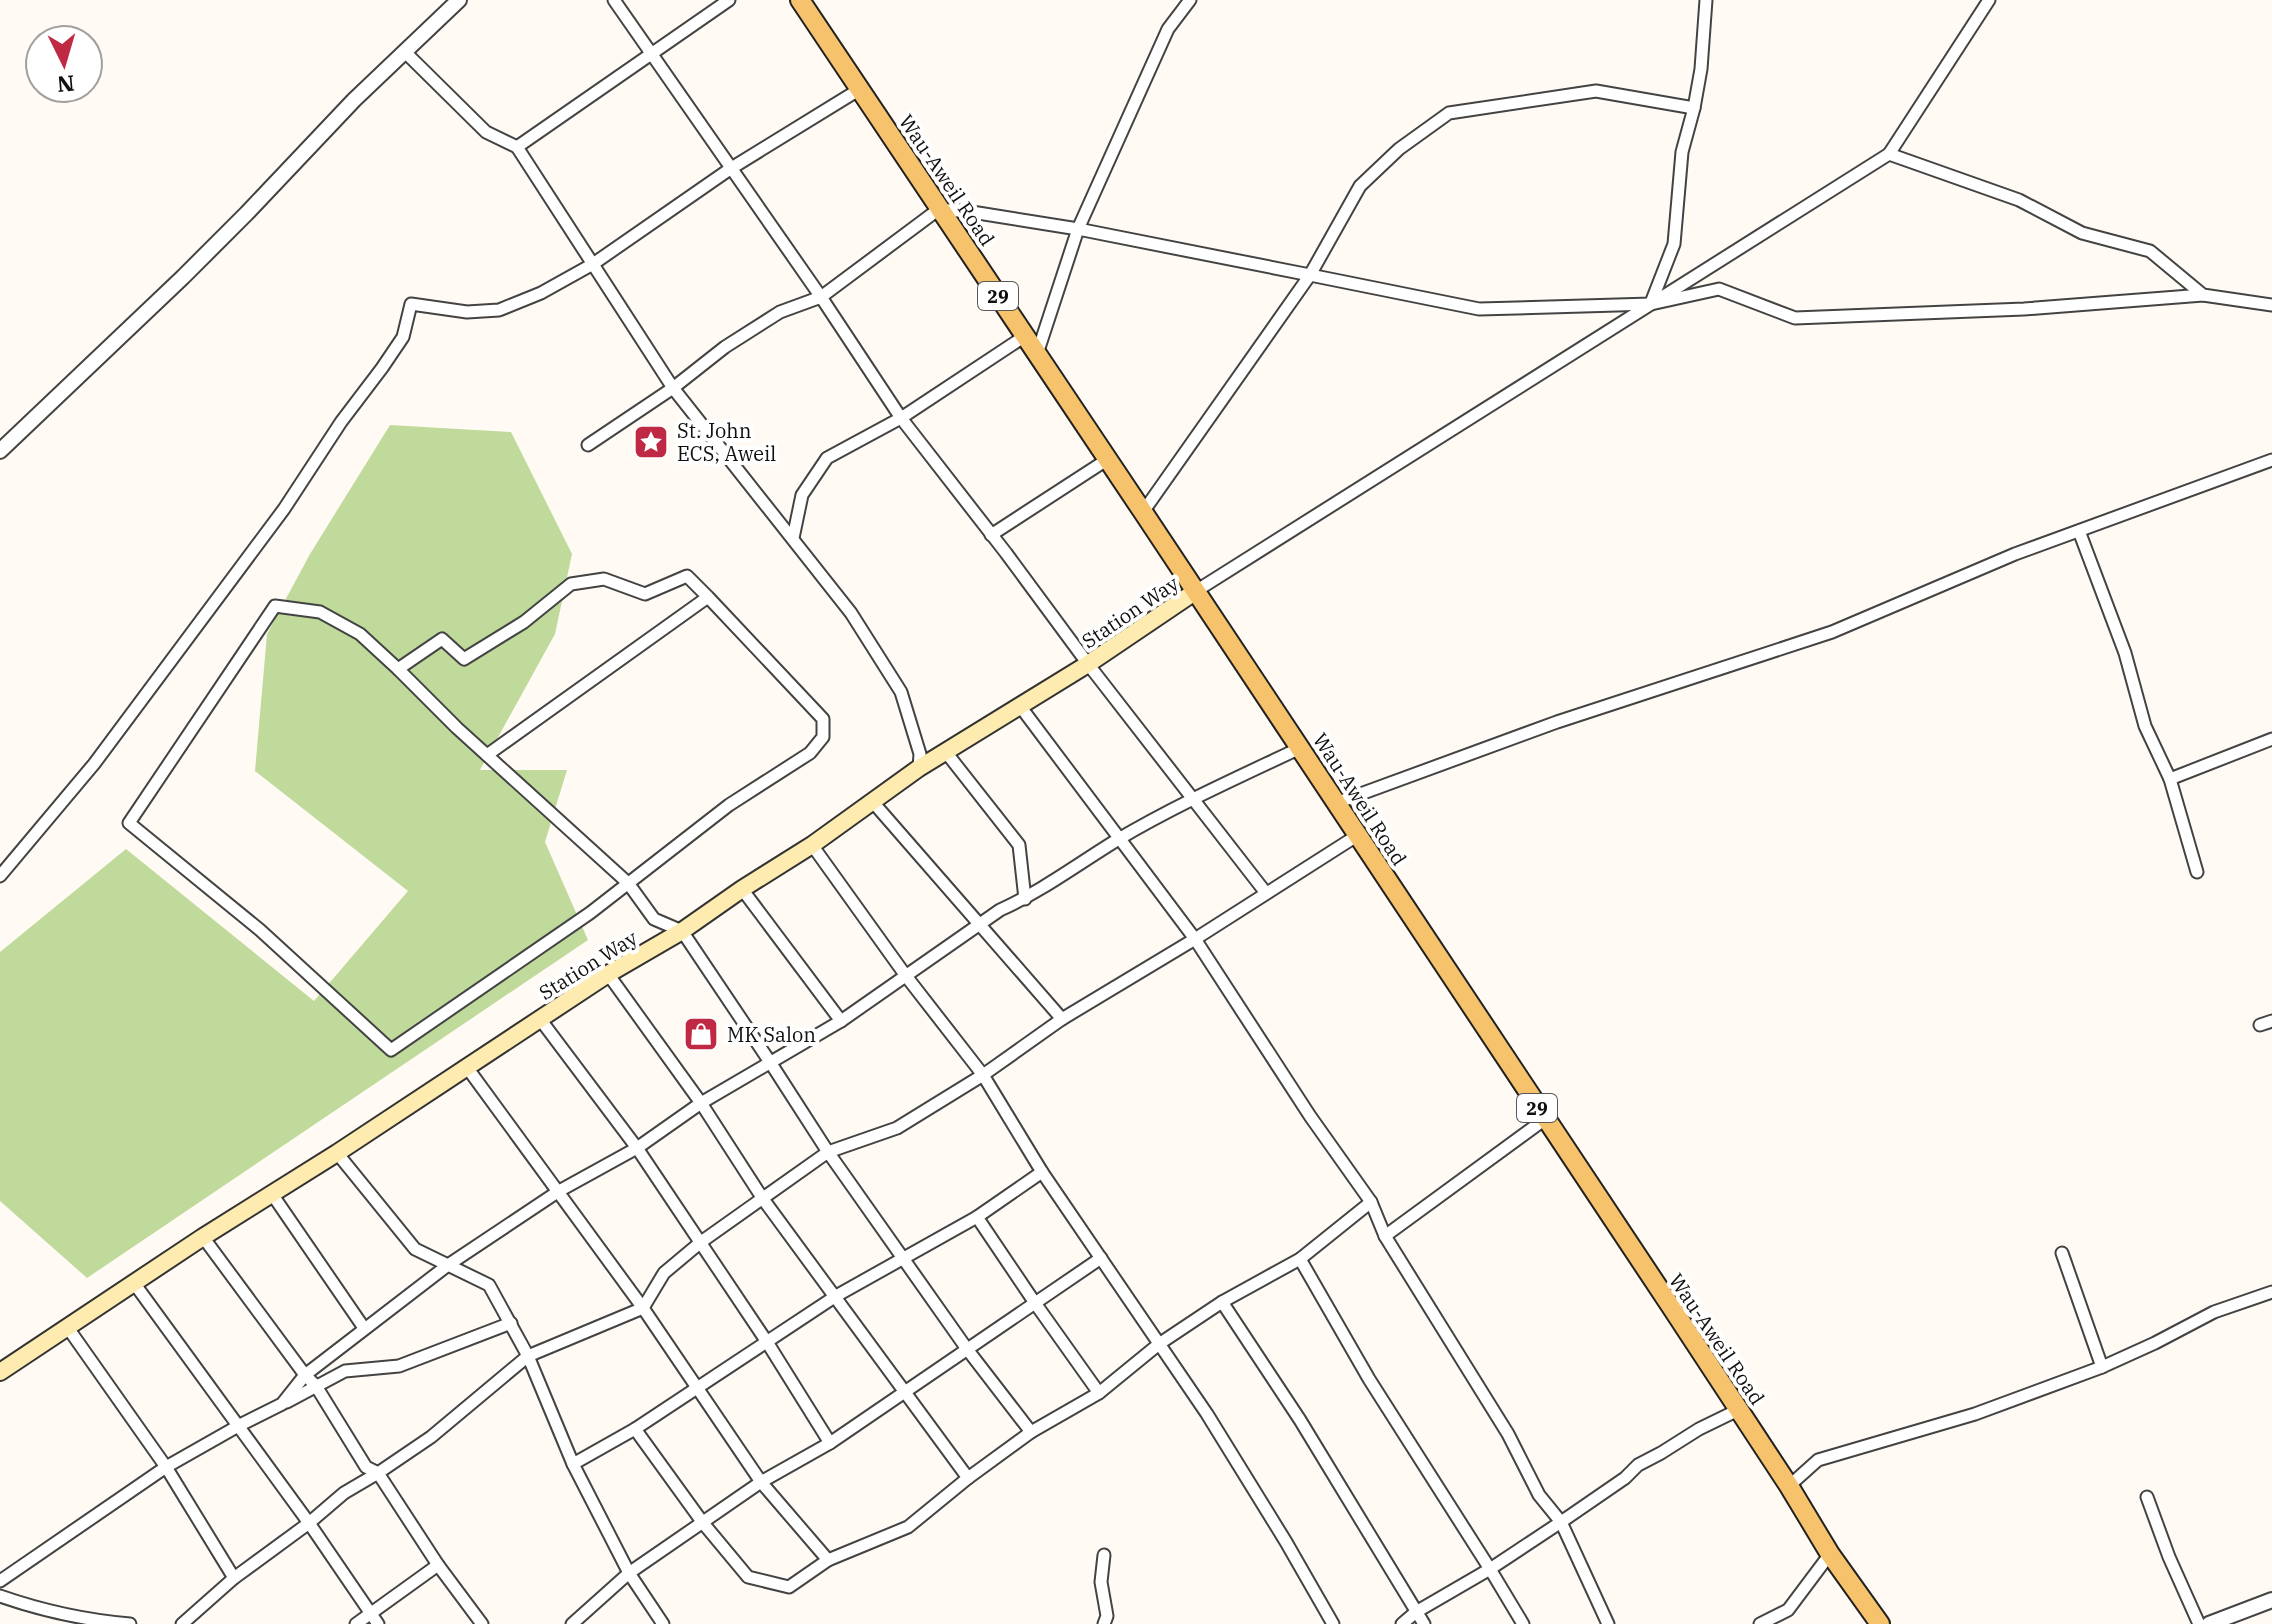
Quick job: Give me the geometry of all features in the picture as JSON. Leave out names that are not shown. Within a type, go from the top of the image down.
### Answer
[{"type":"main road","name":"Wau-Aweil Road","points":[[800,0],[1358,835],[1789,1486],[1830,1554],[1880,1624]]},
{"type":"main road","name":"Station Way","points":[[0,1372],[608,974],[682,931],[812,845],[919,768],[1088,664],[1196,591]]},
{"type":"street","points":[[0,451],[204,256],[354,100],[459,0]]},
{"type":"street","points":[[614,0],[821,297],[901,418],[1266,893]]},
{"type":"street","points":[[517,147],[729,0]]},
{"type":"street","points":[[1037,354],[1078,229],[1168,29],[1190,0]]},
{"type":"street","points":[[1651,304],[1674,244],[1682,152],[1701,69],[1706,0]]},
{"type":"street","points":[[1196,591],[1889,154],[1989,0]]},
{"type":"street","points":[[405,52],[486,132],[517,147],[673,388],[851,613],[901,692],[920,754],[919,768]]},
{"type":"street","points":[[0,876],[94,764],[284,509],[341,422],[403,337],[411,304],[467,312],[499,310],[541,293],[593,264],[730,169],[860,89]]},
{"type":"street","points":[[1143,512],[1310,275],[1360,186],[1399,149],[1449,113],[1596,91],[1694,108]]},
{"type":"street","points":[[1889,154],[2019,200],[2082,233],[2150,251],[2203,295]]},
{"type":"street","points":[[588,445],[673,388],[725,347],[780,312],[821,297],[939,209],[1078,229],[1479,309],[1651,304],[1719,289],[1795,318],[2024,309],[2203,295],[2272,305]]},
{"type":"street","points":[[793,538],[802,495],[827,458],[901,418],[1025,336]]},
{"type":"street","points":[[991,535],[1108,459]]},
{"type":"street","points":[[1336,803],[1557,722],[1832,632],[2015,554],[2272,460]]},
{"type":"street","points":[[2079,531],[2125,653],[2145,726],[2170,779],[2197,872]]},
{"type":"street","points":[[398,669],[442,639],[464,659],[524,622],[571,584],[604,579],[645,594],[687,576],[823,719],[823,737],[810,753],[729,805],[628,883],[590,913],[391,1050],[260,930],[129,823],[275,606],[320,612],[360,634],[457,728],[628,883],[654,919],[682,931],[828,1152],[967,1349],[1031,1432]]},
{"type":"street","points":[[487,755],[708,597]]},
{"type":"street","points":[[1020,706],[1195,939],[1310,1116],[1371,1202],[1385,1236],[1508,1434],[1539,1495],[1561,1522],[1608,1624]]},
{"type":"street","points":[[2170,779],[2272,739]]},
{"type":"street","points":[[282,1404],[305,1375],[364,1328],[448,1265],[559,1191],[637,1148],[701,1103],[841,1021],[1000,910],[1025,899],[1119,839],[1192,799],[1300,748]]},
{"type":"street","points":[[945,751],[1019,845],[1025,899]]},
{"type":"street","points":[[872,801],[1062,1019]]},
{"type":"street","points":[[182,1624],[234,1578],[344,1493],[431,1437],[528,1356],[643,1308],[664,1273],[701,1242],[828,1152],[897,1128],[983,1075],[1062,1019],[1358,835]]},
{"type":"street","points":[[812,845],[906,976],[983,1075],[1042,1172],[1207,1414],[1333,1624]]},
{"type":"street","points":[[742,889],[841,1021]]},
{"type":"street","points":[[608,974],[701,1103],[763,1199],[968,1478]]},
{"type":"street","points":[[540,1019],[637,1148],[767,1342],[830,1443]]},
{"type":"street","points":[[466,1066],[643,1308],[761,1482],[828,1560]]},
{"type":"street","points":[[1385,1236],[1545,1119]]},
{"type":"street","points":[[337,1153],[415,1249],[489,1285],[528,1356],[573,1464],[629,1573],[663,1624]]},
{"type":"street","points":[[573,1464],[635,1429],[836,1296],[977,1217],[1042,1172]]},
{"type":"street","points":[[272,1194],[364,1328]]},
{"type":"street","points":[[635,1429],[703,1523],[748,1577],[789,1587],[828,1560],[908,1527],[1031,1432],[1099,1393],[1159,1344],[1222,1302],[1300,1259],[1371,1202]]},
{"type":"street","points":[[977,1217],[1099,1393]]},
{"type":"street","points":[[203,1237],[316,1386],[366,1467],[378,1473],[438,1565],[482,1624]]},
{"type":"street","points":[[2062,1253],[2102,1367]]},
{"type":"street","points":[[572,1624],[629,1573],[761,1482],[830,1443],[1101,1258]]},
{"type":"street","points":[[1300,1259],[1369,1379],[1523,1624]]},
{"type":"street","points":[[134,1283],[240,1425],[374,1619]]},
{"type":"street","points":[[1789,1486],[1818,1460],[1975,1414],[2102,1367],[2214,1312],[2272,1292]]},
{"type":"street","points":[[1222,1302],[1300,1420],[1424,1624]]},
{"type":"street","points":[[0,1581],[166,1467],[345,1371],[399,1366],[511,1323]]},
{"type":"street","points":[[68,1328],[166,1467],[234,1578]]},
{"type":"street","points":[[1402,1624],[1416,1612],[1490,1569],[1561,1522],[1625,1478],[1638,1465],[1738,1410]]},
{"type":"street","points":[[2147,1497],[2199,1624]]},
{"type":"street","points":[[1760,1624],[1788,1610],[1830,1554]]},
{"type":"street","points":[[1104,1555],[1101,1582],[1107,1616],[1104,1624]]},
{"type":"street","points":[[356,1624],[374,1619],[438,1565]]},
{"type":"street","points":[[0,1596],[51,1612],[130,1624]]},
{"type":"street","points":[[2209,1624],[2272,1600]]},
{"type":"green space","points":[[390,425],[511,432],[572,554],[555,634],[480,770],[567,770],[545,842],[588,940],[87,1278],[0,1201],[0,952],[126,849],[314,1001],[408,891],[255,771],[267,634],[310,554]]},
{"type":"place","name":"St. John ECS, Aweil","points":[[651,442]]},
{"type":"place","name":"MK Salon","points":[[701,1034]]}]
